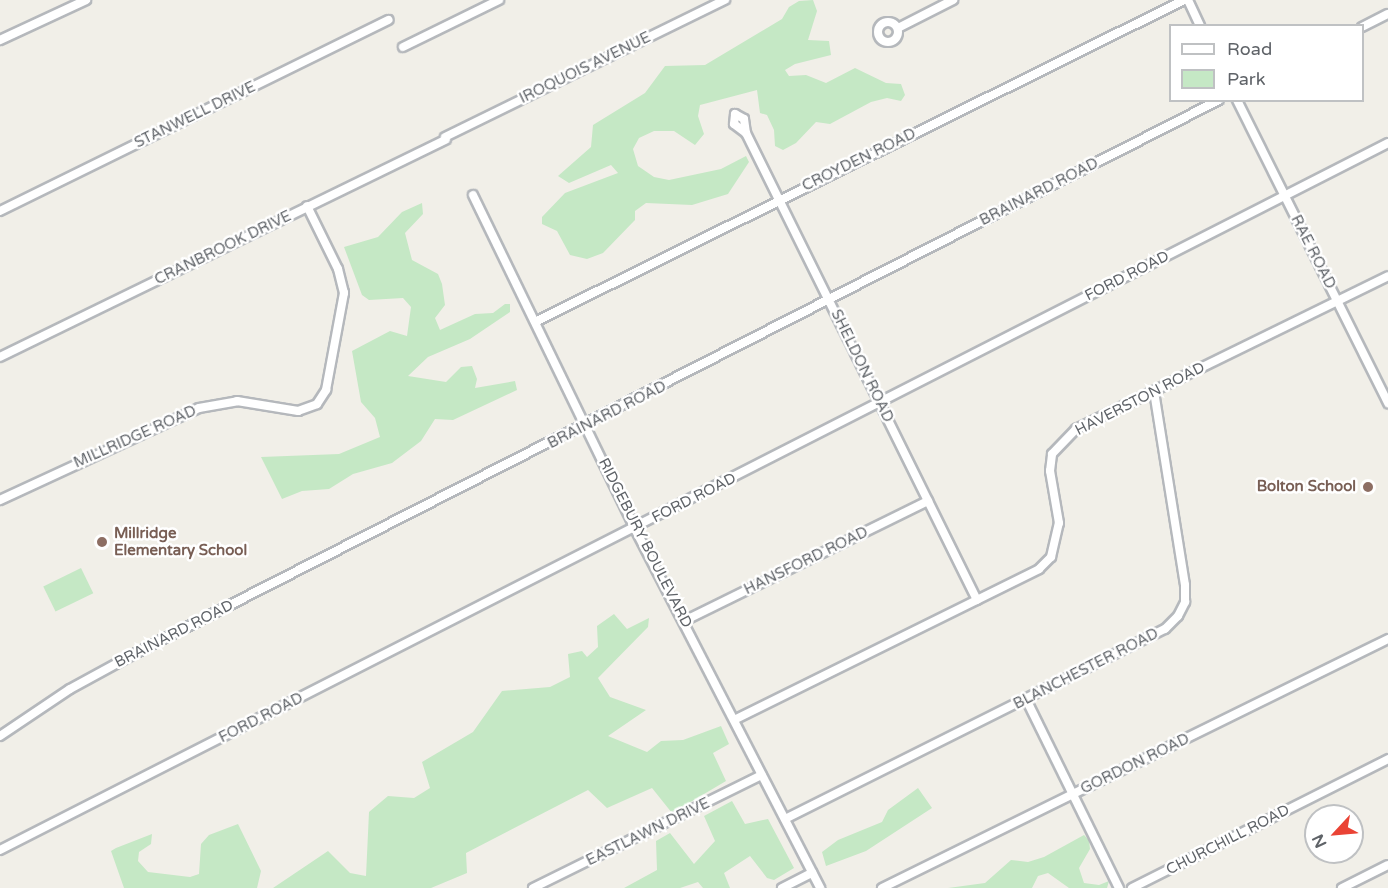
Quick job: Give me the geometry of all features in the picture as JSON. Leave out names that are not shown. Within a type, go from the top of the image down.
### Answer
[{"type":"street","points":[[0,40],[86,0]]},
{"type":"street","points":[[403,47],[499,0]]},
{"type":"street","name":"IROQUOIS AVENUE","points":[[446,138],[725,0]]},
{"type":"street","points":[[898,28],[953,0]]},
{"type":"street","points":[[1186,0],[1199,24]]},
{"type":"street","name":"CROYDEN ROAD","points":[[535,322],[1186,0]]},
{"type":"street","points":[[1364,26],[1388,14]]},
{"type":"street","name":"STANWELL DRIVE","points":[[0,211],[389,20]]},
{"type":"street","name":"BRAINARD ROAD","points":[[0,736],[101,672],[586,426],[1215,102]]},
{"type":"street","name":"RAE ROAD","points":[[1239,102],[1387,400]]},
{"type":"street","name":"SHELDON ROAD","points":[[746,133],[977,600]]},
{"type":"street","name":"CRANBROOK DRIVE","points":[[0,357],[446,138]]},
{"type":"street","name":"FORD ROAD","points":[[0,850],[635,529],[1388,143]]},
{"type":"street","name":"RIDGEBURY BOULEVARD","points":[[473,195],[635,529],[736,719],[820,888]]},
{"type":"street","name":"MILLRIDGE ROAD","points":[[0,500],[195,409],[237,401],[298,411],[317,404],[326,390],[344,293],[338,269],[307,206]]},
{"type":"street","name":"HAVERSTON ROAD","points":[[736,719],[1039,569],[1051,557],[1059,523],[1050,471],[1052,454],[1061,441],[1076,429],[1388,276]]},
{"type":"street","name":"BLANCHESTER ROAD","points":[[785,819],[1165,629],[1185,602],[1154,391]]},
{"type":"street","name":"HANSFORD ROAD","points":[[684,621],[928,501]]},
{"type":"street","name":"GORDON ROAD","points":[[882,888],[1388,639]]},
{"type":"street","points":[[1026,699],[1119,888]]},
{"type":"street","name":"CHURCHILL ROAD","points":[[1132,888],[1388,759]]},
{"type":"street","name":"EASTLAWN DRIVE","points":[[533,888],[762,775]]},
{"type":"street","points":[[1342,888],[1388,865]]},
{"type":"street","points":[[782,888],[812,873]]},
{"type":"green space","points":[[813,0],[817,11],[808,40],[829,41],[831,55],[795,64],[785,70],[789,76],[806,75],[826,83],[855,68],[886,83],[901,84],[905,95],[901,101],[887,98],[871,102],[830,124],[816,122],[796,143],[783,150],[775,146],[774,130],[767,115],[760,113],[757,90],[700,105],[698,116],[704,134],[695,145],[674,131],[654,131],[639,138],[633,149],[638,166],[654,177],[669,180],[721,169],[746,156],[749,162],[728,194],[692,205],[646,203],[635,211],[635,220],[603,253],[587,259],[570,255],[557,231],[542,224],[542,217],[565,193],[618,173],[611,165],[569,183],[558,176],[591,147],[593,125],[645,93],[665,66],[705,65],[782,19],[789,7],[799,1]]},
{"type":"green space","points":[[422,203],[423,214],[405,233],[412,260],[438,274],[442,284],[445,305],[435,318],[440,330],[475,314],[493,313],[505,304],[510,304],[510,312],[470,339],[428,357],[408,376],[446,382],[461,367],[472,366],[477,379],[475,388],[515,381],[517,390],[453,420],[435,419],[421,441],[392,463],[353,474],[329,489],[302,491],[282,499],[261,457],[339,454],[380,437],[375,418],[361,402],[352,351],[390,331],[407,336],[411,307],[403,298],[369,300],[362,295],[344,247],[378,237],[402,212]]},
{"type":"green space","points":[[81,568],[93,593],[56,612],[43,586]]},
{"type":"green space","points":[[614,614],[627,629],[649,618],[648,627],[598,678],[610,697],[646,710],[608,736],[647,752],[661,741],[683,740],[721,726],[729,744],[713,753],[726,781],[672,813],[652,788],[607,808],[588,790],[466,853],[467,873],[431,888],[273,888],[328,851],[350,873],[366,876],[369,812],[388,796],[414,798],[430,788],[422,762],[473,732],[502,691],[550,687],[570,677],[568,654],[582,651],[587,657],[598,647],[597,626]]},
{"type":"green space","points":[[918,788],[932,808],[866,851],[826,866],[822,852],[838,840],[882,822],[888,810]]},
{"type":"green space","points":[[732,801],[745,824],[768,819],[794,868],[774,880],[767,878],[750,856],[724,873],[730,888],[703,888],[698,882],[680,888],[624,888],[657,870],[656,841],[670,833],[694,864],[715,841],[704,816]]},
{"type":"green space","points":[[238,824],[261,871],[257,888],[124,888],[111,851],[116,848],[152,834],[151,844],[139,852],[138,861],[148,872],[190,877],[199,874],[201,844],[209,835]]},
{"type":"green space","points":[[1084,835],[1089,840],[1090,849],[1079,868],[1084,883],[1099,885],[1109,881],[1107,888],[1069,888],[1048,873],[1038,876],[1032,888],[948,888],[985,883],[1011,860],[1028,862],[1044,857]]},
{"type":"place","name":"Bolton School","points":[[1368,487]]},
{"type":"place","name":"Millridge Elementary School","points":[[102,542]]}]
